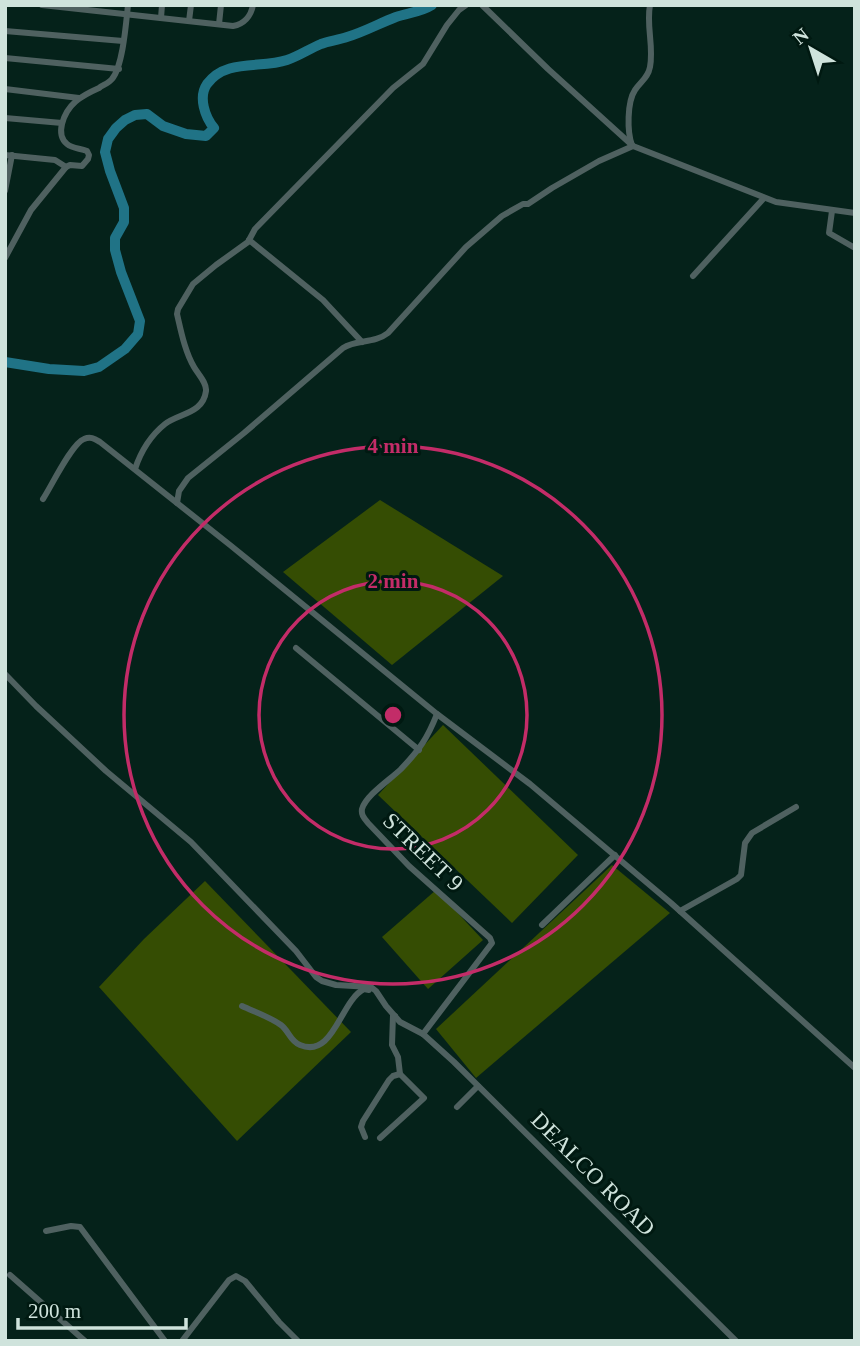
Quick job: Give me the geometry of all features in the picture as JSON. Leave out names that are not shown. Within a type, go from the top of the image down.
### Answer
[{"type":"street","points":[[41,5],[238,25],[250,16],[253,5]]},
{"type":"street","points":[[5,258],[39,198],[66,167],[82,166],[88,159],[89,155],[84,149],[74,149],[62,138],[62,123],[67,111],[79,98],[113,79],[118,69],[128,5]]},
{"type":"street","points":[[161,18],[162,5]]},
{"type":"street","points":[[189,21],[191,5]]},
{"type":"street","points":[[219,24],[221,5]]},
{"type":"street","points":[[135,469],[146,443],[166,423],[195,409],[206,391],[189,355],[178,319],[178,309],[196,282],[249,240],[256,229],[389,92],[423,64],[447,25],[466,5]]},
{"type":"street","points":[[482,5],[633,146],[776,202],[855,214]]},
{"type":"street","points":[[633,146],[629,135],[633,93],[646,77],[651,63],[648,19],[650,5]]},
{"type":"street","points":[[5,31],[123,41]]},
{"type":"street","points":[[5,58],[118,69]]},
{"type":"street","points":[[5,89],[79,98]]},
{"type":"street","points":[[5,118],[62,123]]},
{"type":"street","points":[[177,503],[178,491],[188,478],[342,348],[379,339],[392,330],[466,247],[502,216],[528,204],[599,161],[633,146]]},
{"type":"street","points":[[5,191],[8,155],[55,160],[66,167]]},
{"type":"street","points":[[693,276],[764,198]]},
{"type":"street","points":[[832,211],[829,233],[855,248]]},
{"type":"street","points":[[5,240],[11,246]]},
{"type":"street","points":[[249,240],[323,300],[362,342]]},
{"type":"street","points":[[43,499],[77,444],[87,438],[100,442],[437,714],[530,784],[680,911],[855,1068]]},
{"type":"street","points":[[296,648],[418,750],[427,739],[437,714]]},
{"type":"street","points":[[5,674],[106,771],[191,842],[296,951],[319,979],[336,985],[367,986],[376,991]]},
{"type":"street","name":"STREET 9","points":[[418,750],[365,803],[362,816],[409,866],[490,938],[492,945],[423,1034]]},
{"type":"street","points":[[680,911],[737,879],[747,838],[796,807]]},
{"type":"street","points":[[542,925],[615,855]]},
{"type":"street","points":[[242,1006],[281,1026],[296,1043],[313,1047],[328,1039],[356,993],[364,989],[376,991]]},
{"type":"street","name":"DEALCO ROAD","points":[[376,991],[400,1023],[423,1034],[478,1086],[736,1341]]},
{"type":"street","points":[[380,1138],[424,1098],[400,1074],[398,1057],[392,1045],[393,1015]]},
{"type":"street","points":[[365,1138],[361,1127],[363,1121],[389,1080],[400,1074]]},
{"type":"street","points":[[457,1107],[478,1086]]},
{"type":"street","points":[[46,1231],[80,1227],[164,1341]]},
{"type":"street","points":[[10,1275],[85,1341]]},
{"type":"street","points":[[182,1341],[229,1280],[236,1276],[245,1280],[298,1341]]},
{"type":"green space","points":[[380,500],[503,576],[392,665],[283,572]]},
{"type":"green space","points":[[443,725],[578,855],[512,923],[378,795]]},
{"type":"green space","points":[[612,865],[670,913],[476,1078],[436,1029]]},
{"type":"green space","points":[[205,881],[351,1032],[237,1141],[99,987],[144,939]]},
{"type":"green space","points":[[436,890],[483,940],[428,989],[382,937]]},
{"type":"waterway","points":[[5,362],[84,371],[99,367],[125,349],[138,334],[140,321],[115,250],[115,238],[124,222],[124,208],[105,152],[108,139],[125,120],[135,115],[147,114],[163,126],[186,134],[206,136],[214,128],[204,107],[203,95],[207,84],[215,76],[234,67],[287,60],[321,44],[353,35],[432,5]]}]
